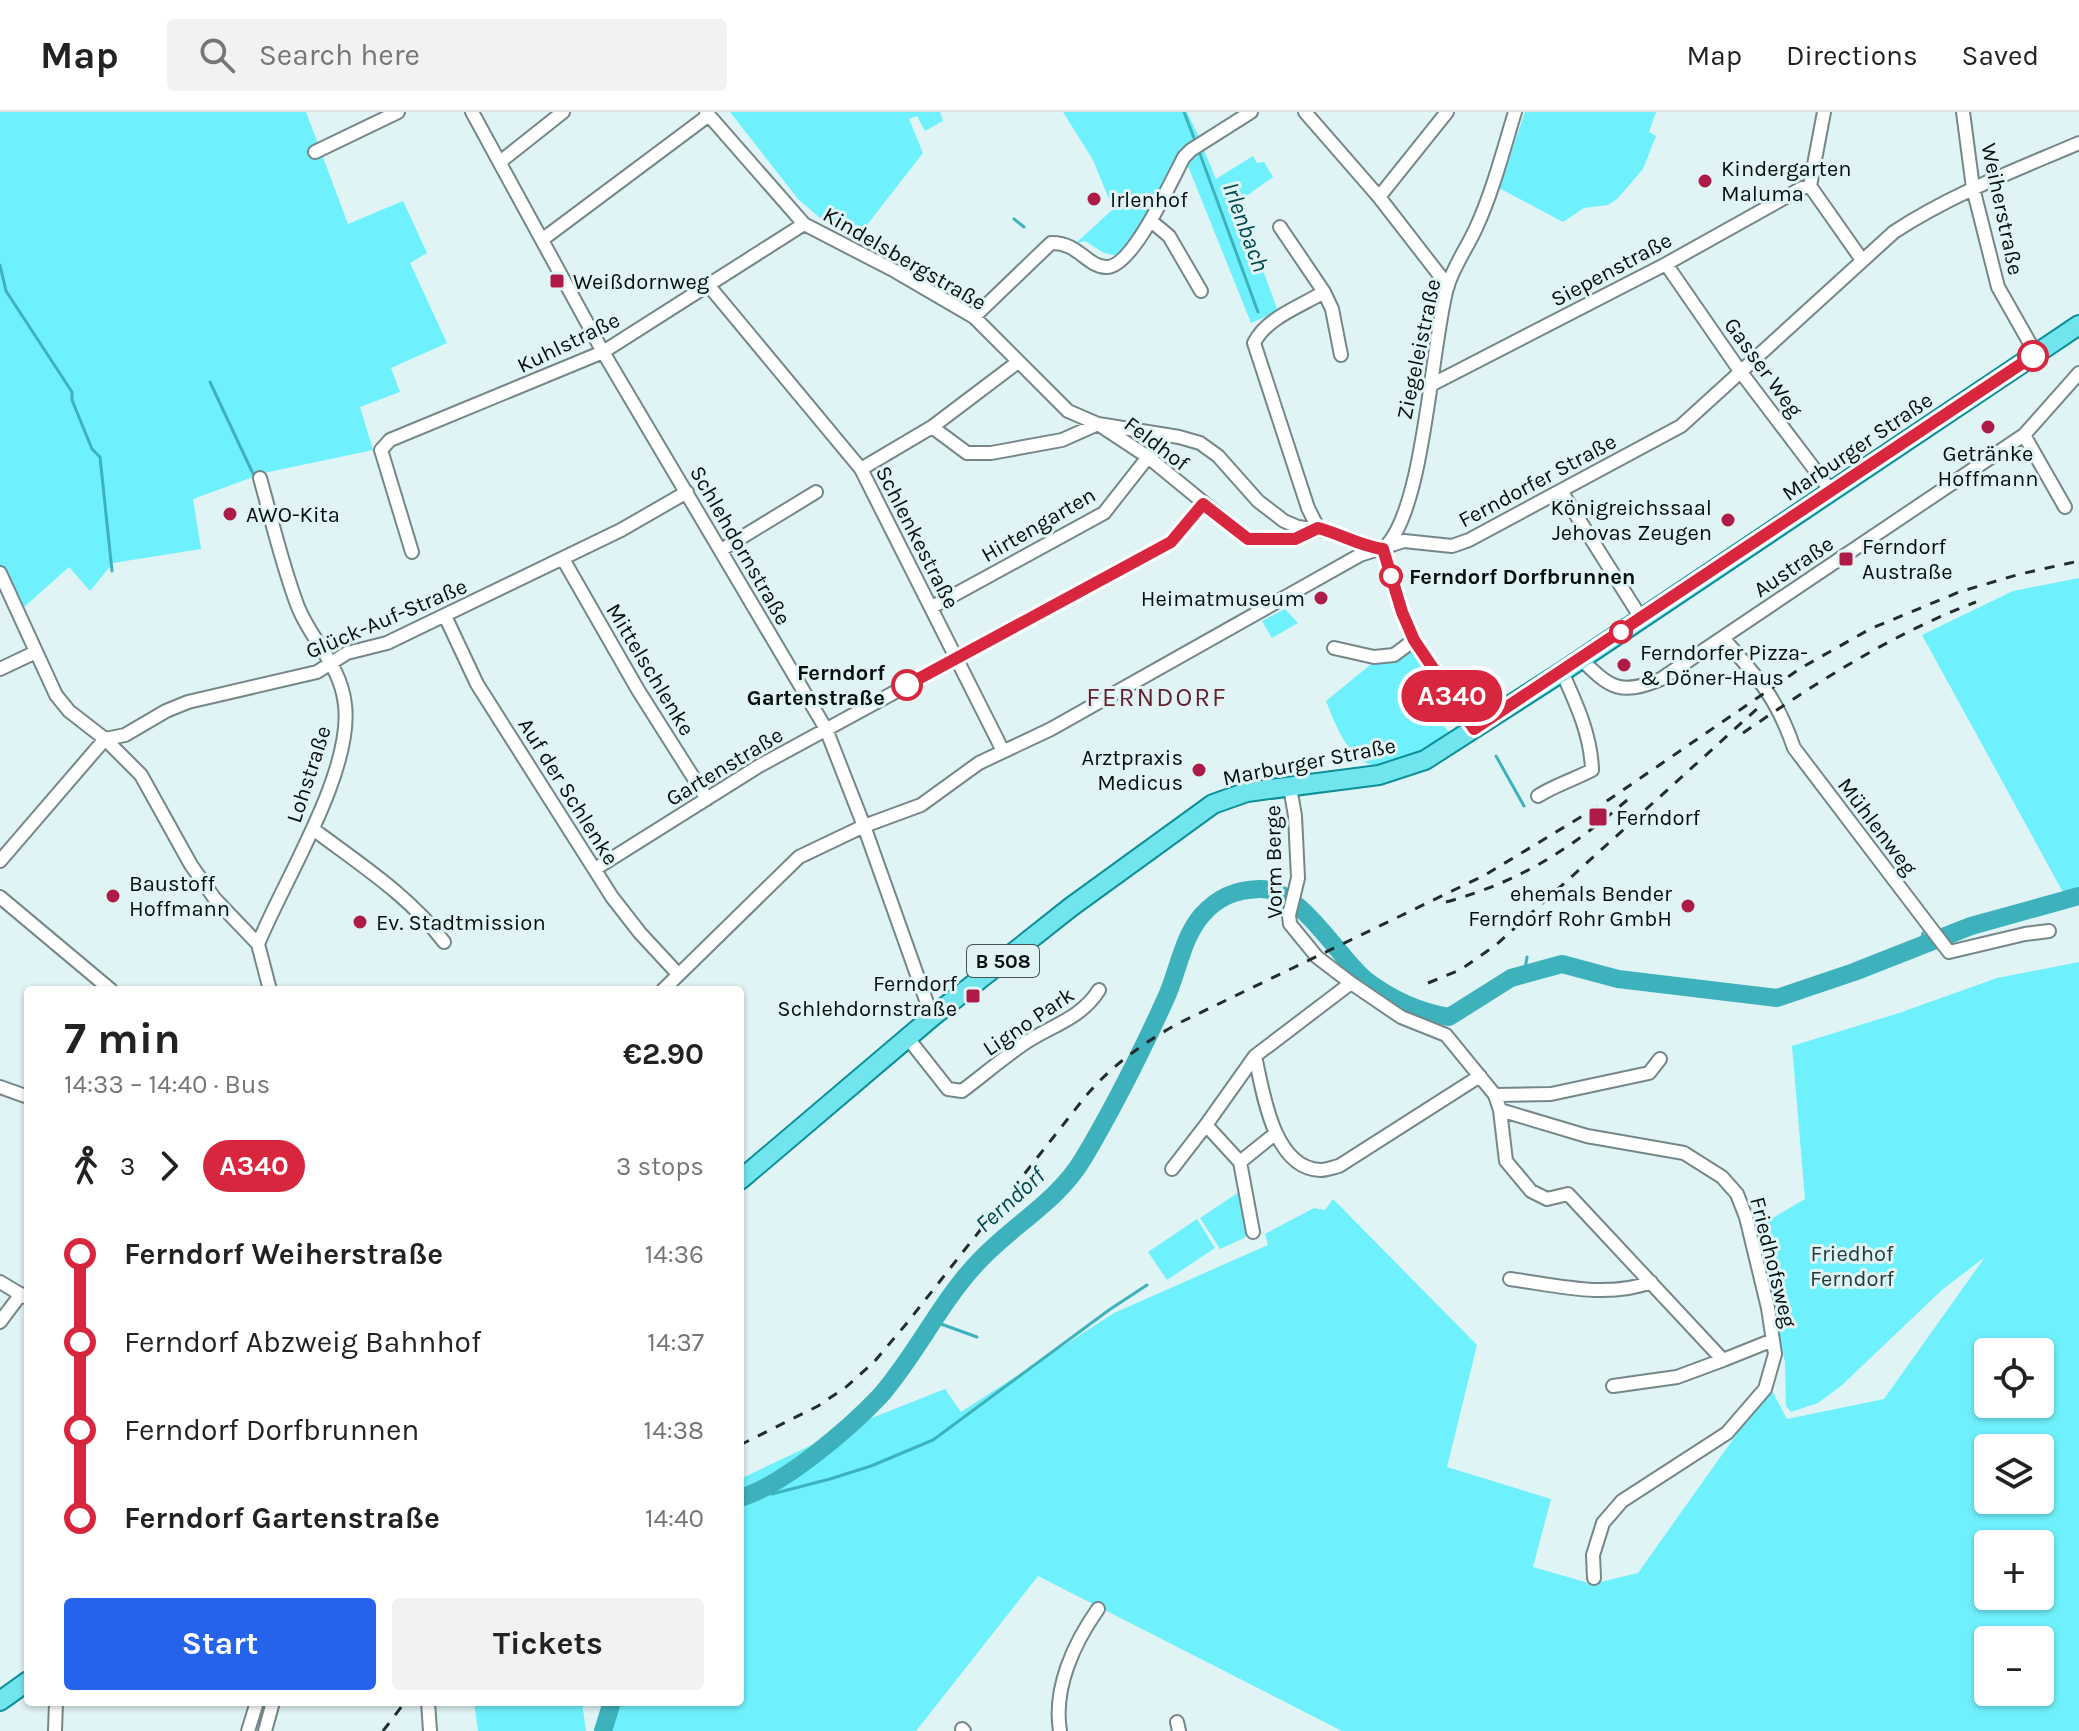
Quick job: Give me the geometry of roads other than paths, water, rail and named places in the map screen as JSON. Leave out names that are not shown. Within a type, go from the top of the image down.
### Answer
[{"type":"main road","name":"Marburger Straße","points":[[744,1177],[932,1017],[1083,898],[1213,804],[1247,792],[1379,775],[1425,760],[1562,672],[2079,325]]},
{"type":"main road","points":[[0,1701],[24,1684]]},
{"type":"street","points":[[315,152],[398,112]]},
{"type":"street","name":"Schlehdornstraße","points":[[472,112],[603,352],[826,729],[932,1017]]},
{"type":"street","points":[[500,162],[563,112]]},
{"type":"street","points":[[974,317],[1051,243],[1066,243],[1104,267],[1112,267],[1122,260],[1151,221],[1184,157],[1251,112]]},
{"type":"street","points":[[1305,112],[1379,197],[1448,286]]},
{"type":"street","points":[[1379,197],[1447,112]]},
{"type":"street","name":"Ziegeleistraße","points":[[1383,549],[1394,538],[1411,492],[1448,286],[1477,226],[1515,112]]},
{"type":"street","points":[[1824,112],[1810,186],[1862,260]]},
{"type":"street","name":"Weiherstraße","points":[[1963,112],[1973,188],[1998,287],[2036,354]]},
{"type":"street","points":[[543,239],[708,114]]},
{"type":"street","name":"Kindelsbergstraße","points":[[708,114],[804,224],[895,271],[974,317],[1068,411],[1098,424],[1200,443],[1218,456],[1258,501],[1284,521],[1298,527],[1318,528],[1363,546],[1383,549]]},
{"type":"street","name":"Ferndorfer Straße","points":[[667,986],[799,857],[864,826],[921,805],[979,763],[1051,729],[1360,555],[1404,541],[1452,546],[1469,540],[1681,426],[1894,232],[1973,188],[2079,143]]},
{"type":"street","name":"Siepenstraße","points":[[1429,386],[1810,186]]},
{"type":"street","points":[[1151,221],[1169,236],[1201,291]]},
{"type":"street","name":"Kuhlstraße","points":[[412,552],[381,450],[390,440],[603,352],[804,224]]},
{"type":"street","points":[[1280,227],[1324,292],[1332,309],[1341,355]]},
{"type":"street","name":"Gasser Weg","points":[[1666,264],[1740,371],[1831,491]]},
{"type":"street","name":"Schlenkestraße","points":[[709,286],[861,469],[1003,751]]},
{"type":"street","points":[[1318,528],[1308,508],[1254,343],[1260,332],[1274,321],[1324,292]]},
{"type":"street","points":[[861,469],[932,427],[1018,362]]},
{"type":"street","name":"Austraße","points":[[1581,659],[1605,683],[1617,687],[1641,686],[1661,679],[2024,435],[2079,373]]},
{"type":"street","points":[[932,427],[967,453],[991,453],[1062,440],[1098,424]]},
{"type":"street","name":"Feldhof","points":[[1098,424],[1148,457],[1248,539],[1295,539],[1318,528]]},
{"type":"street","points":[[2024,435],[2065,507]]},
{"type":"street","name":"Hirtengarten","points":[[932,607],[1104,513],[1148,457]]},
{"type":"street","name":"Lohstraße","points":[[258,944],[273,906],[313,829],[339,757],[346,726],[342,682],[299,609],[260,478]]},
{"type":"street","points":[[1561,491],[1641,618]]},
{"type":"street","name":"Glück-Auf-Straße","points":[[0,861],[105,739],[125,735],[188,702],[317,672],[347,653],[387,643],[621,530],[687,492]]},
{"type":"street","points":[[721,550],[816,492]]},
{"type":"street","name":"Gartenstraße","points":[[595,869],[759,766],[1171,542],[1203,504]]},
{"type":"street","points":[[1383,549],[1414,640],[1474,729]]},
{"type":"street","name":"Mittelschlenke","points":[[563,559],[638,690],[707,799]]},
{"type":"street","points":[[0,573],[56,695],[69,711],[105,739],[141,775],[191,865],[215,899],[258,944],[269,986]]},
{"type":"street","name":"Auf der Schlenke","points":[[445,616],[477,684],[595,869],[640,933],[678,974]]},
{"type":"street","name":"Mühlenweg","points":[[1723,638],[1768,690],[1783,717],[1794,748],[1949,952],[2049,931]]},
{"type":"street","points":[[1334,648],[1374,657],[1394,655],[1414,640]]},
{"type":"street","points":[[0,669],[36,652]]},
{"type":"street","points":[[1538,796],[1556,784],[1564,784],[1592,770],[1580,712],[1562,672]]},
{"type":"street","name":"Vorm Berge","points":[[1290,787],[1295,816],[1298,878],[1289,915],[1290,924],[1317,957],[1351,983]]},
{"type":"street","points":[[313,829],[374,874],[434,928],[444,942]]},
{"type":"street","points":[[0,897],[106,986]]},
{"type":"street","points":[[1172,1169],[1255,1056],[1351,983],[1401,1017],[1446,1035],[1495,1095],[1500,1110],[1506,1161],[1531,1191],[1547,1199],[1568,1194],[1723,1360]]},
{"type":"street","name":"Ligno Park","points":[[907,1037],[948,1089],[962,1091],[1025,1042],[1066,1022],[1091,1003],[1099,990]]},
{"type":"street","points":[[1255,1056],[1276,1133],[1288,1154],[1303,1165],[1320,1170],[1339,1166],[1480,1076]]},
{"type":"street","points":[[1495,1095],[1551,1094],[1649,1073],[1660,1059]]},
{"type":"street","points":[[0,1087],[24,1096]]},
{"type":"street","name":"Friedhofsweg","points":[[1500,1110],[1587,1136],[1684,1153],[1722,1177],[1737,1194],[1746,1217],[1768,1308],[1775,1354],[1765,1389],[1727,1433],[1622,1501],[1603,1523],[1593,1555],[1594,1578]]},
{"type":"street","points":[[1206,1125],[1240,1162],[1253,1232]]},
{"type":"street","points":[[1240,1162],[1276,1133]]},
{"type":"street","points":[[1510,1279],[1592,1290],[1634,1288],[1651,1282]]},
{"type":"street","points":[[0,1282],[24,1296],[0,1322]]},
{"type":"street","points":[[1613,1386],[1677,1377],[1773,1340]]},
{"type":"street","points":[[1060,1731],[1062,1683],[1078,1641],[1098,1609]]},
{"type":"street","points":[[55,1731],[56,1706]]},
{"type":"street","points":[[248,1731],[256,1706]]},
{"type":"street","points":[[265,1731],[272,1706]]},
{"type":"street","points":[[428,1706],[430,1731]]},
{"type":"waterway","name":"Irlenbach","points":[[1184,112],[1194,138]]},
{"type":"waterway","name":"Irlenbach","points":[[1200,154],[1258,312]]},
{"type":"waterway","points":[[1014,219],[1024,227]]},
{"type":"waterway","points":[[1143,243],[1150,233]]},
{"type":"waterway","points":[[0,265],[6,291],[72,392],[72,400],[92,449],[100,457],[112,571]]},
{"type":"waterway","points":[[210,382],[256,480]]},
{"type":"waterway","name":"Irlenbach","points":[[1496,756],[1524,806]]},
{"type":"waterway","name":"Ferndorf","points":[[744,1497],[795,1469],[867,1409],[906,1363],[941,1310],[980,1260],[1073,1174],[1137,1059],[1166,998],[1195,924],[1214,903],[1228,896],[1259,889],[1274,891],[1289,899],[1304,911],[1367,981],[1406,1004],[1449,1017],[1511,978],[1562,964],[1618,979],[1777,998],[1854,972],[1971,926],[2079,896]]},
{"type":"waterway","points":[[1920,946],[1923,933]]},
{"type":"waterway","name":"Irlenbach","points":[[1524,975],[1527,957]]},
{"type":"waterway","points":[[761,1492],[772,1494],[830,1479],[933,1440],[1147,1285]]},
{"type":"waterway","points":[[930,1326],[941,1324],[977,1337]]},
{"type":"waterway","name":"Ferndorf","points":[[603,1731],[611,1706]]},
{"type":"railway","points":[[744,1443],[818,1406],[874,1362],[1085,1097],[1116,1066],[1152,1039],[1177,1024],[1485,875],[1604,803],[1801,668],[1870,629],[1959,592],[2079,561]]},
{"type":"railway","points":[[1743,733],[1856,660],[1976,602]]},
{"type":"railway","points":[[1428,983],[1460,970],[1496,945],[1759,707]]},
{"type":"railway","points":[[1446,902],[1500,884],[1547,860],[1591,830],[1634,794]]},
{"type":"railway","points":[[383,1731],[402,1706]]},
{"type":"place","name":"Kindergarten Maluma","points":[[1705,181]]},
{"type":"place","name":"Irlenhof","points":[[1094,199]]},
{"type":"place","name":"Weißdornweg","points":[[557,281]]},
{"type":"place","name":"Getränke Hoffmann","points":[[1988,427]]},
{"type":"place","name":"AWO-Kita","points":[[230,514]]},
{"type":"place","name":"Königreichssaal Jehovas Zeugen","points":[[1728,520]]},
{"type":"place","name":"Ferndorf Austraße","points":[[1846,559]]},
{"type":"place","name":"Ferndorf Dorfbrunnen","points":[[1391,576]]},
{"type":"place","name":"Heimatmuseum","points":[[1321,598]]},
{"type":"place","name":"Ferndorfer Pizza- & Döner-Haus","points":[[1624,665]]},
{"type":"place","name":"Ferndorf Gartenstraße","points":[[907,685]]},
{"type":"place","name":"Arztpraxis Medicus","points":[[1199,770]]},
{"type":"place","name":"Ferndorf","points":[[1598,817]]},
{"type":"place","name":"Baustoff Hoffmann","points":[[113,896]]},
{"type":"place","name":"ehemals Bender Ferndorf Rohr GmbH","points":[[1688,906]]},
{"type":"place","name":"Ev. Stadtmission","points":[[360,922]]},
{"type":"place","name":"Ferndorf Schlehdornstraße","points":[[973,996]]},
{"type":"district","name":"FERNDORF","points":[[1157,697]]},
{"type":"park label","name":"Friedhof Ferndorf","points":[[1852,1266]]}]
